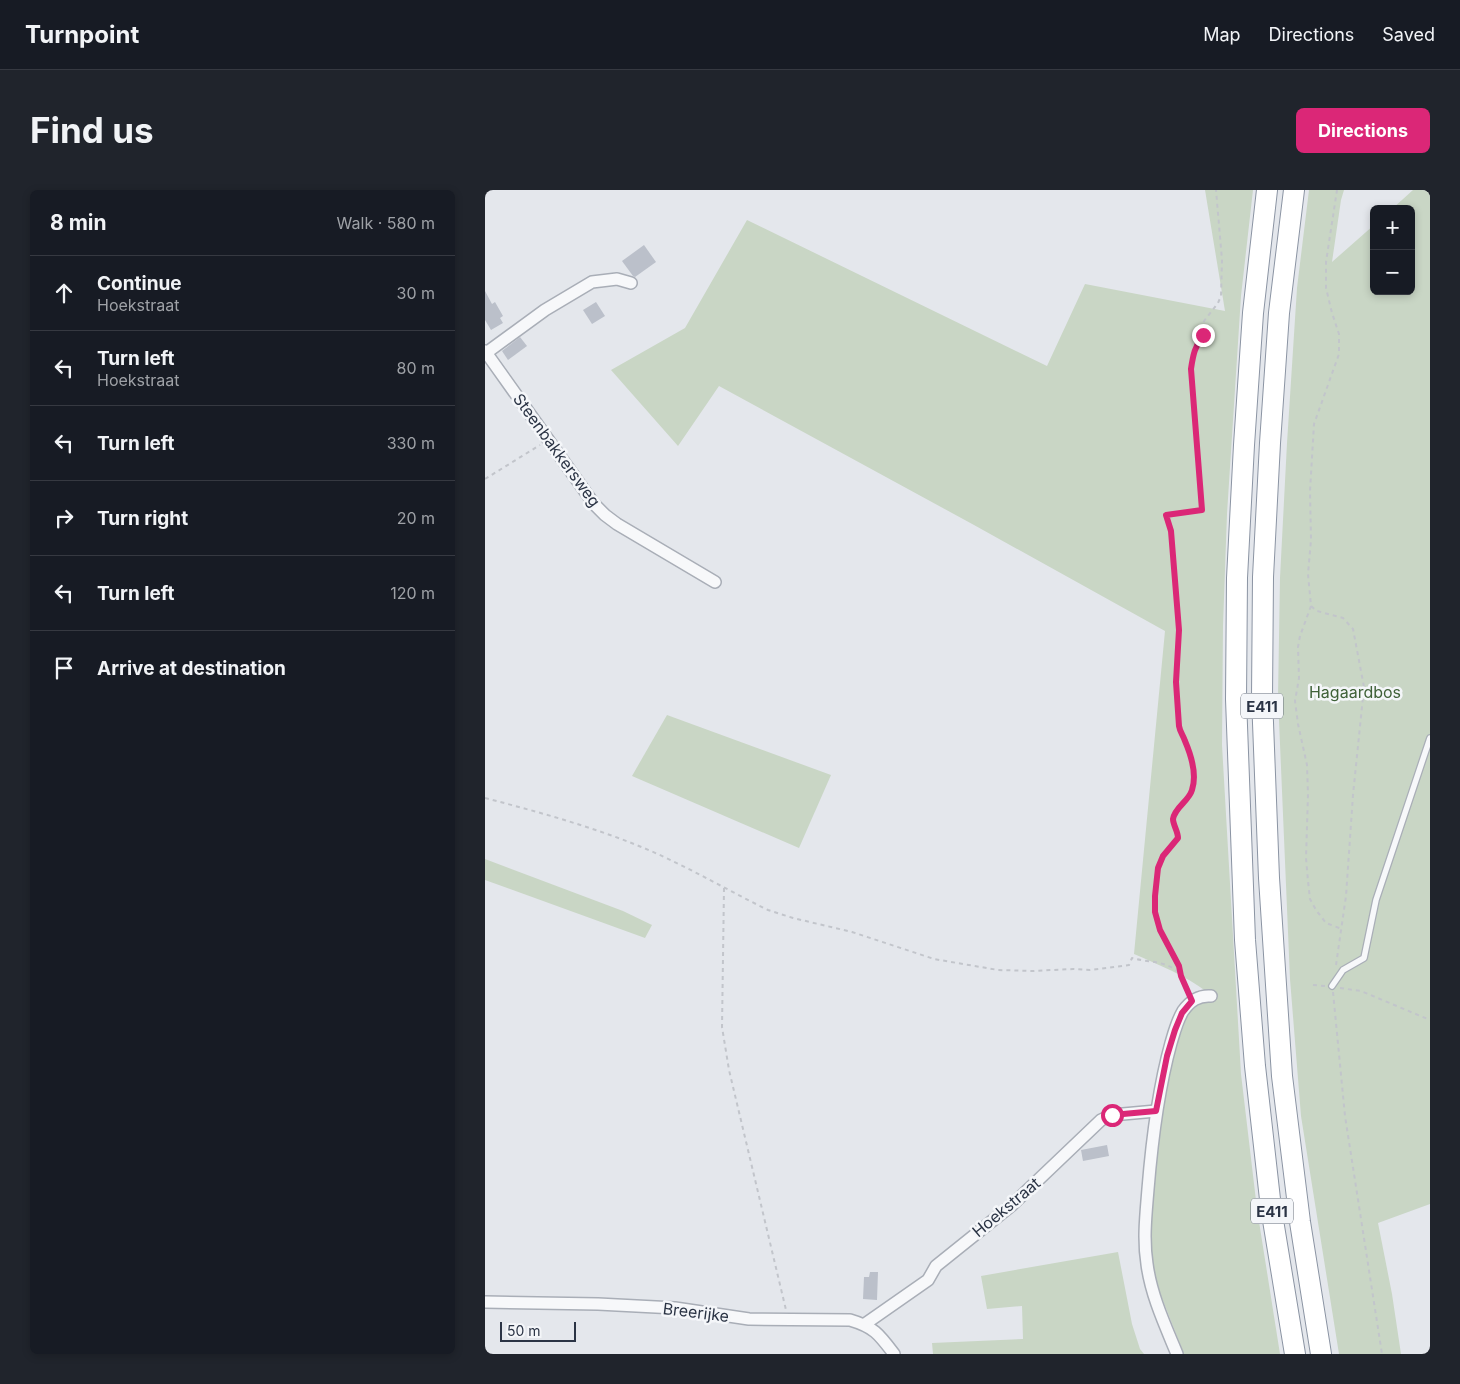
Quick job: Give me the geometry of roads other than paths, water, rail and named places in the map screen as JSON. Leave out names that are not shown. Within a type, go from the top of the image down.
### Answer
[{"type":"highway","name":"E411","points":[[1267,190],[1253,312],[1244,445],[1237,578],[1236,699],[1245,940],[1255,1066],[1271,1208],[1295,1354]]},
{"type":"highway","name":"E411","points":[[1294,190],[1279,312],[1270,443],[1263,577],[1262,697],[1269,878],[1282,1076],[1300,1222],[1321,1354]]},
{"type":"street","name":"Steenbakkersweg","points":[[631,283],[617,279],[592,282],[545,310],[486,352],[594,504],[617,524],[715,582]]},
{"type":"street","points":[[1177,1354],[1159,1311],[1147,1267],[1144,1230],[1149,1172],[1156,1111],[1167,1056],[1175,1030],[1182,1013],[1192,1001],[1198,997],[1211,996]]},
{"type":"street","name":"Hoekstraat","points":[[865,1324],[927,1280],[935,1266],[1012,1205],[1101,1120],[1112,1115],[1156,1111]]},
{"type":"street","name":"Breerijke","points":[[485,1302],[598,1304],[675,1308],[749,1318],[850,1320],[865,1324]]},
{"type":"street","points":[[865,1324],[877,1333],[893,1354]]},
{"type":"lane","points":[[1332,986],[1343,970],[1364,958],[1377,900],[1430,738]]},
{"type":"park label","name":"Hagaardbos","points":[[1355,692]]}]
